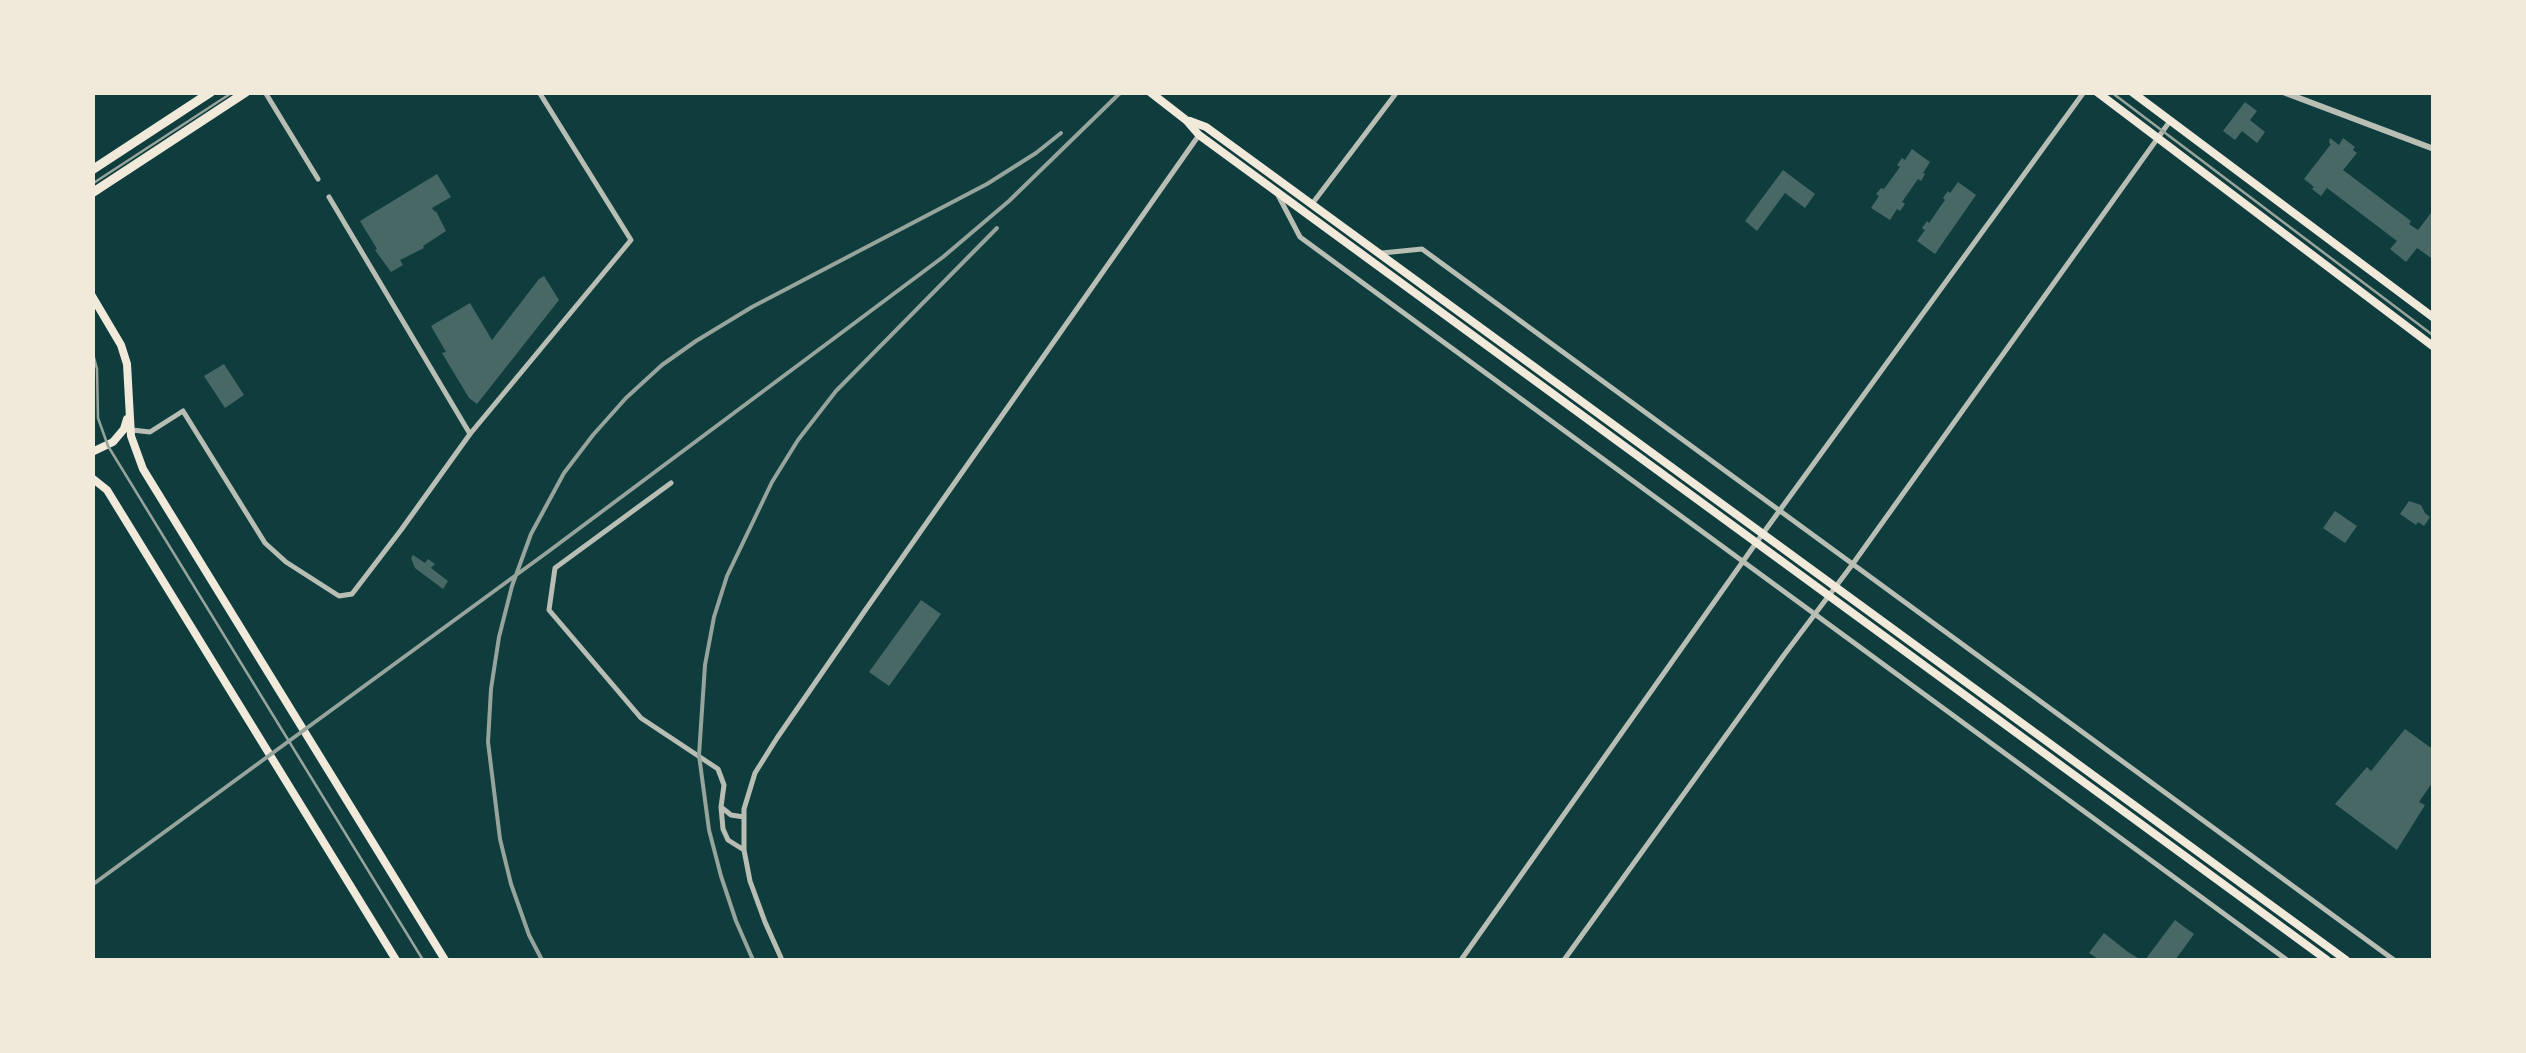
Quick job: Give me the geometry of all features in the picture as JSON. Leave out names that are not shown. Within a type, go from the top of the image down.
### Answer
[{"type":"main road","points":[[92,170],[211,92]]},
{"type":"main road","points":[[92,193],[246,92]]},
{"type":"main road","points":[[1150,92],[1199,135],[1276,192],[2327,960]]},
{"type":"main road","points":[[2097,92],[2434,347]]},
{"type":"main road","points":[[2132,92],[2434,318]]},
{"type":"main road","points":[[1186,120],[1206,127],[2346,960]]},
{"type":"main road","points":[[94,301],[121,345],[127,364],[128,418],[143,469],[441,959]]},
{"type":"main road","points":[[92,452],[108,446],[124,429],[128,418]]},
{"type":"main road","points":[[92,478],[107,490],[396,960]]},
{"type":"street","points":[[265,92],[318,178]]},
{"type":"street","points":[[130,430],[150,432],[183,411],[265,543],[286,562],[338,596],[352,594],[470,434],[631,240],[539,92]]},
{"type":"street","points":[[1312,204],[1397,92]]},
{"type":"street","points":[[1461,960],[1763,534],[2084,92]]},
{"type":"street","points":[[2283,92],[2434,149]]},
{"type":"street","points":[[1564,960],[2170,121]]},
{"type":"street","points":[[782,960],[764,922],[744,850],[744,809],[755,773],[1199,135]]},
{"type":"street","points":[[1276,192],[1300,237],[2287,960]]},
{"type":"street","points":[[330,198],[470,434]]},
{"type":"street","points":[[1379,254],[1422,249],[2394,960]]},
{"type":"street","points":[[670,483],[554,568],[549,610],[642,718],[718,769],[724,785],[723,829],[728,840],[744,850]]},
{"type":"street","points":[[721,808],[744,817]]},
{"type":"building","points":[[2245,102],[2257,111],[2250,120],[2265,132],[2257,143],[2242,131],[2235,140],[2223,131]]},
{"type":"building","points":[[2330,138],[2339,145],[2343,138],[2355,147],[2357,153],[2343,170],[2411,221],[2409,224],[2418,230],[2434,209],[2434,260],[2417,248],[2406,262],[2390,249],[2397,241],[2327,188],[2321,196],[2312,189],[2304,179],[2331,144]]},
{"type":"building","points":[[1912,149],[1930,162],[1921,181],[1918,179],[1902,202],[1905,204],[1890,220],[1871,208],[1879,196],[1876,194],[1884,189],[1900,167],[1897,165]]},
{"type":"building","points":[[1783,170],[1815,194],[1805,208],[1785,193],[1757,231],[1745,221]]},
{"type":"building","points":[[437,174],[451,197],[432,208],[446,231],[400,260],[403,265],[391,272],[360,221]]},
{"type":"building","points":[[1958,182],[1976,195],[1935,254],[1917,241],[1925,230],[1922,228]]},
{"type":"building","points":[[544,276],[559,300],[477,404],[469,398],[442,353],[446,352],[431,326],[470,303],[492,340]]},
{"type":"building","points":[[224,364],[244,395],[225,408],[204,376]]},
{"type":"building","points":[[2409,501],[2421,505],[2430,517],[2424,526],[2400,514]]},
{"type":"building","points":[[2335,511],[2357,526],[2345,543],[2323,528]]},
{"type":"building","points":[[413,555],[435,564],[431,568],[448,581],[443,589],[415,568]]},
{"type":"building","points":[[921,600],[941,614],[889,686],[869,672]]},
{"type":"building","points":[[2405,729],[2434,750],[2434,780],[2419,802],[2425,805],[2397,850],[2335,804],[2367,767],[2371,771]]},
{"type":"building","points":[[2175,920],[2194,934],[2175,960],[2145,960]]},
{"type":"building","points":[[2104,933],[2141,960],[2100,960],[2089,953]]},
{"type":"tram line","points":[[92,184],[233,92]]},
{"type":"tram line","points":[[2111,92],[2434,336]]},
{"type":"tram line","points":[[92,350],[97,369],[98,418],[108,446],[423,960]]},
{"type":"railway","points":[[92,885],[943,257],[1009,201],[1121,92]]},
{"type":"railway","points":[[542,960],[511,884],[500,839],[488,742],[491,689],[512,586],[531,534],[564,473],[626,398],[696,341],[752,307],[987,184],[1061,133]]},
{"type":"railway","points":[[753,960],[721,876],[709,830],[699,755],[705,665],[727,576],[772,482],[836,391],[997,228]]}]
